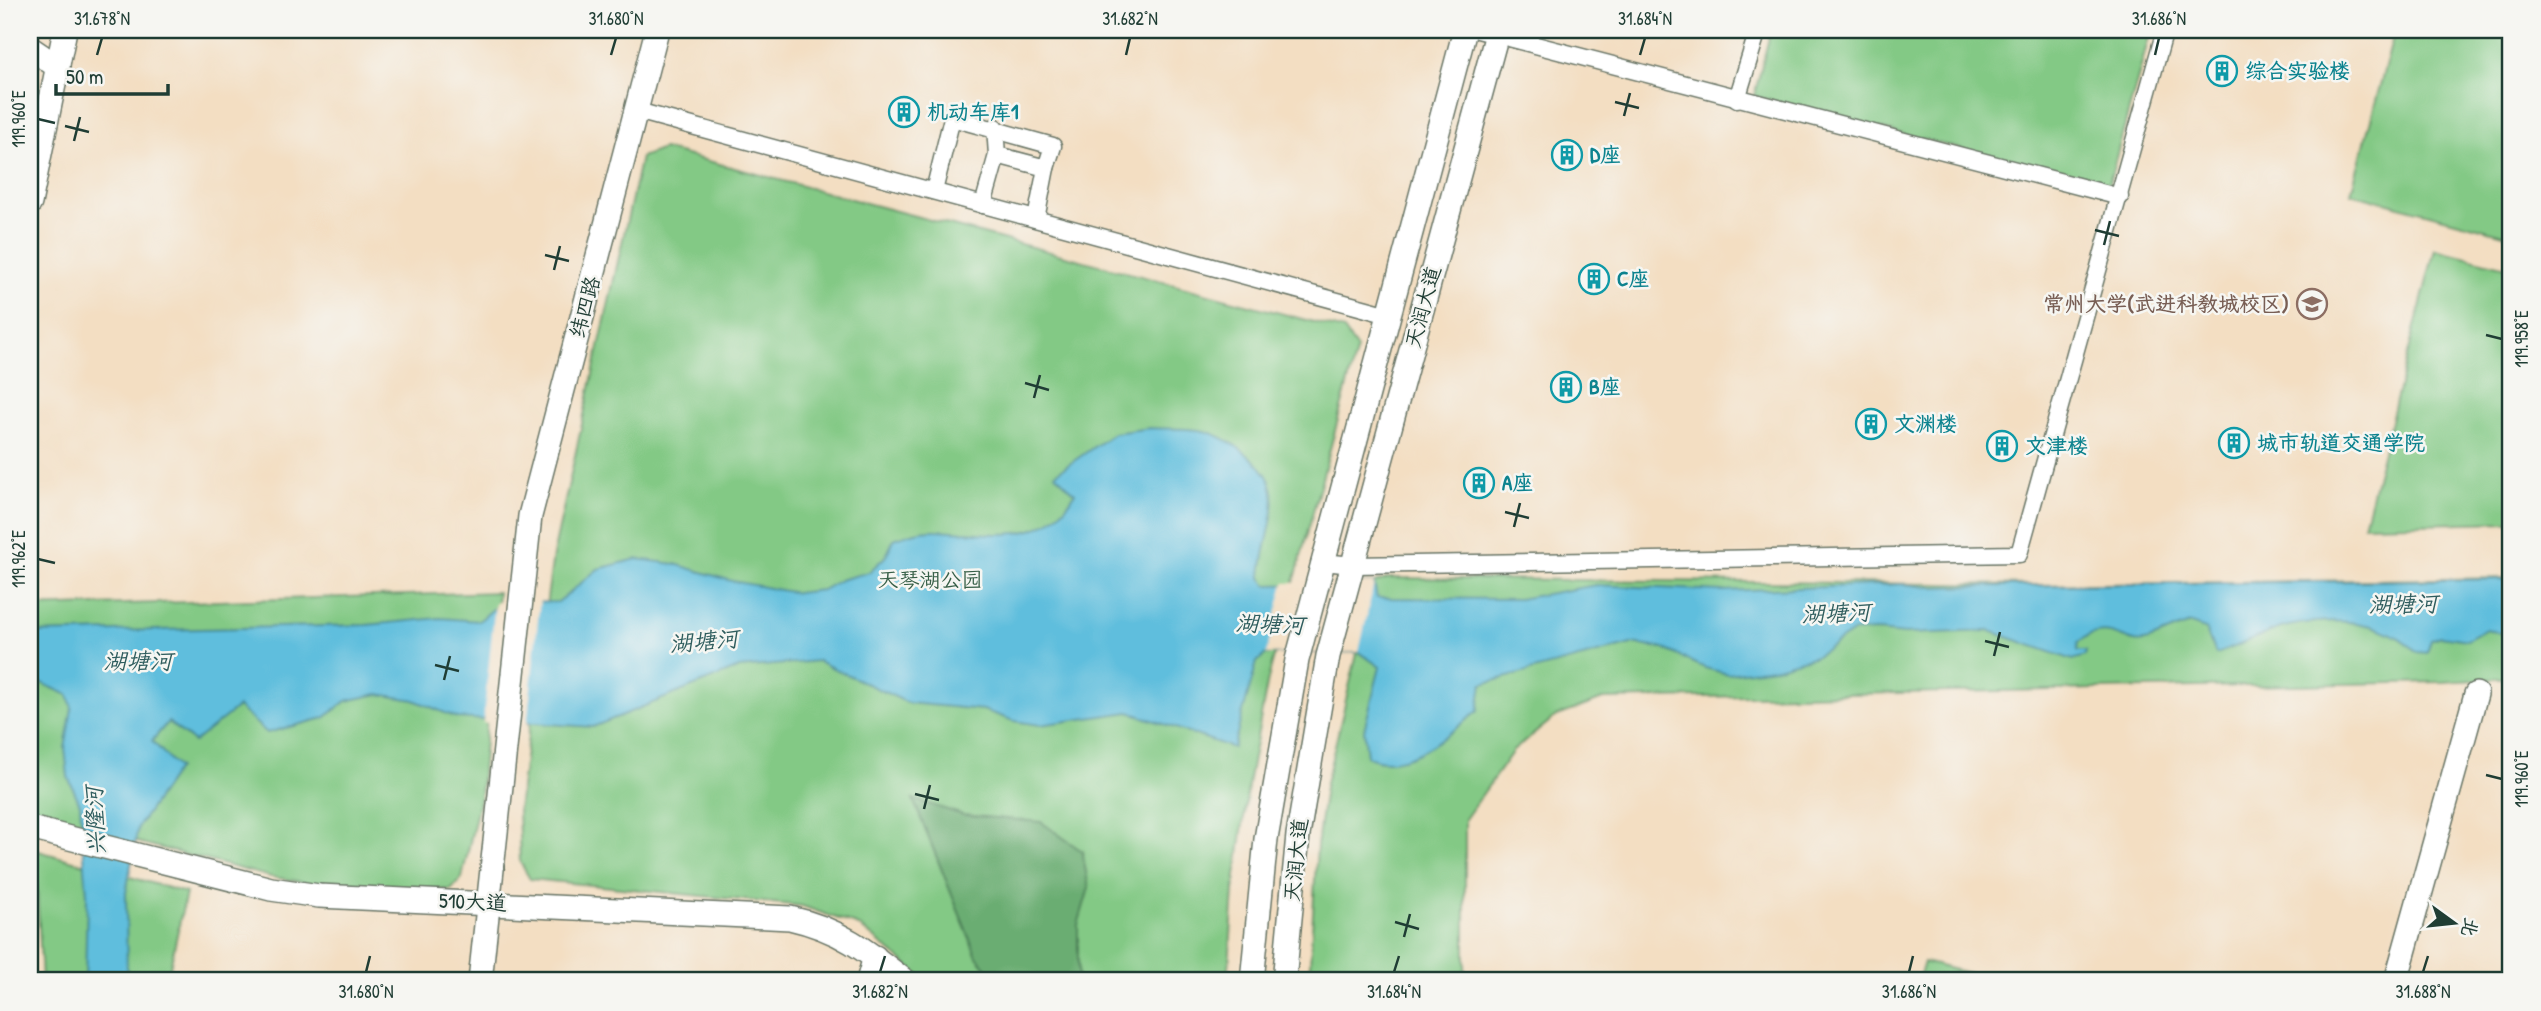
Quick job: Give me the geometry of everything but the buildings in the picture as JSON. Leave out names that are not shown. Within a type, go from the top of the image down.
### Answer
[{"type":"street","points":[[30,203],[65,30]]},
{"type":"street","name":"纬四路","points":[[488,902],[520,586],[530,516],[657,30]]},
{"type":"street","name":"天润大道","points":[[1252,981],[1266,839],[1297,660],[1465,30]]},
{"type":"street","points":[[1737,99],[1758,30]]},
{"type":"street","points":[[1320,573],[2019,554],[2165,30]]},
{"type":"street","points":[[1491,32],[1737,99],[2120,197]]},
{"type":"street","name":"天润大道","points":[[1284,981],[1298,835],[1328,656],[1491,32]]},
{"type":"street","points":[[30,48],[58,67]]},
{"type":"street","points":[[30,68],[58,67]]},
{"type":"street","points":[[637,111],[1389,315]]},
{"type":"street","points":[[934,191],[952,118],[995,127],[1059,145],[1046,168],[1036,219]]},
{"type":"street","points":[[983,205],[997,155],[995,127]]},
{"type":"street","points":[[997,155],[1046,168]]},
{"type":"street","points":[[2396,981],[2476,694]]},
{"type":"street","name":"510大道","points":[[30,828],[271,889],[319,896],[790,918],[822,925],[850,939],[905,981]]},
{"type":"street","points":[[480,981],[488,902]]},
{"type":"street","points":[[867,981],[875,957]]},
{"type":"green space","points":[[1771,30],[2151,30],[2108,187],[1754,96]]},
{"type":"green space","points":[[2395,30],[2511,30],[2511,236],[2351,193]]},
{"type":"green space","name":"天琴湖公园","points":[[663,149],[1344,330],[1357,349],[1268,679],[1249,779],[1234,891],[1228,981],[927,981],[859,926],[802,906],[530,879],[520,862],[518,809],[553,555],[641,157]]},
{"type":"green space","points":[[2435,249],[2511,268],[2511,522],[2364,525]]},
{"type":"green space","points":[[1389,578],[2035,585],[2511,578],[2511,678],[2442,682],[1603,699],[1555,717],[1513,751],[1465,819],[1465,981],[1309,981],[1317,846],[1325,787],[1374,583]]},
{"type":"green space","points":[[498,592],[480,797],[462,878],[451,890],[316,884],[271,877],[30,814],[30,607]]},
{"type":"green space","points":[[913,799],[963,815],[1041,822],[1082,851],[1089,888],[1078,925],[1078,981],[998,981],[977,957]]},
{"type":"green space","points":[[35,850],[186,893],[167,981],[42,981]]},
{"type":"green space","points":[[1924,962],[1999,981],[1918,981]]},
{"type":"water","points":[[1150,428],[1208,432],[1242,450],[1268,477],[1274,497],[1261,578],[1267,585],[1374,583],[1377,598],[1519,599],[1596,585],[1722,591],[1904,584],[1928,587],[2511,579],[2511,642],[2501,633],[2486,629],[2467,640],[2441,636],[2431,640],[2427,653],[2417,652],[2389,632],[2373,626],[2323,621],[2280,628],[2216,654],[2205,629],[2191,624],[2145,641],[2130,640],[2108,632],[2089,635],[2078,642],[2077,651],[2086,651],[2085,656],[2073,660],[1990,631],[1905,634],[1853,632],[1816,656],[1774,668],[1728,674],[1705,668],[1662,648],[1631,644],[1482,684],[1478,711],[1440,740],[1411,756],[1381,761],[1367,756],[1364,730],[1380,667],[1359,652],[1266,654],[1257,662],[1233,748],[1129,712],[1040,725],[1014,721],[983,710],[908,703],[818,661],[739,668],[593,727],[457,718],[414,700],[378,694],[346,701],[324,718],[267,733],[238,707],[194,742],[168,722],[152,741],[178,768],[138,827],[126,893],[127,981],[85,981],[87,895],[80,804],[68,777],[65,748],[72,708],[68,695],[37,681],[30,681],[30,633],[366,625],[440,618],[479,621],[500,603],[558,602],[598,569],[637,559],[675,564],[732,581],[796,593],[822,590],[840,580],[869,572],[886,556],[894,539],[920,531],[1014,533],[1048,523],[1062,511],[1075,493],[1055,474],[1114,433]]},
{"type":"pier","points":[[1284,583],[1374,583],[1359,652],[1266,654]]},
{"type":"pier","points":[[540,599],[527,726],[483,723],[495,603],[499,600]]},
{"type":"place","name":"综合实验楼","points":[[2222,71]]},
{"type":"place","name":"机动车库1","points":[[904,112]]},
{"type":"place","name":"D座","points":[[1567,155]]},
{"type":"place","name":"C座","points":[[1594,279]]},
{"type":"place","name":"常州大学(武进科教城校区)","points":[[2312,304]]},
{"type":"place","name":"B座","points":[[1566,387]]},
{"type":"place","name":"文渊楼","points":[[1871,424]]},
{"type":"place","name":"城市轨道交通学院","points":[[2234,443]]},
{"type":"place","name":"文津楼","points":[[2002,446]]},
{"type":"place","name":"A座","points":[[1479,483]]},
{"type":"water label","name":"湖塘河","points":[[2403,604]]},
{"type":"water label","name":"湖塘河","points":[[1836,613]]},
{"type":"water label","name":"湖塘河","points":[[1270,624]]},
{"type":"water label","name":"湖塘河","points":[[704,641]]},
{"type":"water label","name":"湖塘河","points":[[138,661]]},
{"type":"water label","name":"兴隆河","points":[[95,821]]}]
